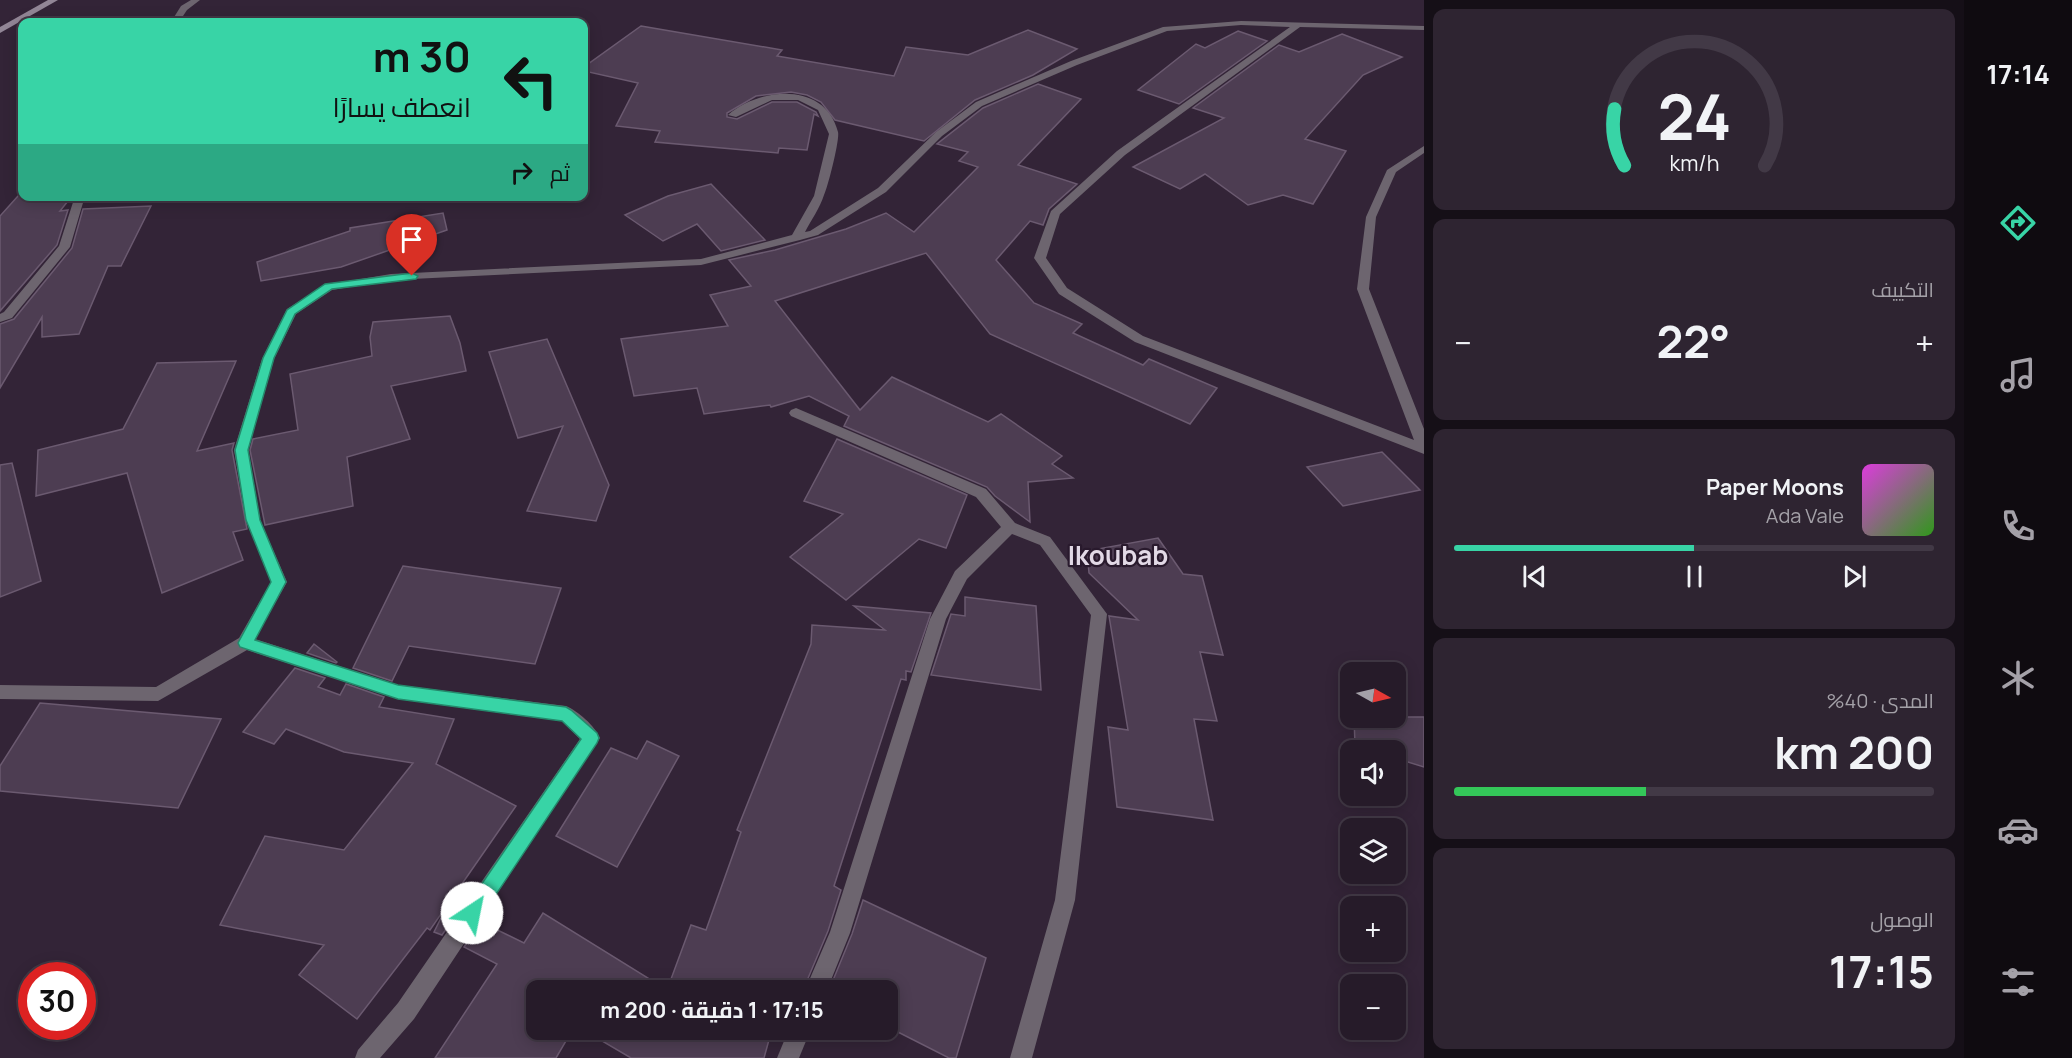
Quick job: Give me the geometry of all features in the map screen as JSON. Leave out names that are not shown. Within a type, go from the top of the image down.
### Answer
[{"type":"street","points":[[22,18],[54,0]]},
{"type":"street","points":[[178,18],[184,8],[196,0]]},
{"type":"street","points":[[0,30],[18,20]]},
{"type":"street","points":[[0,692],[158,694],[245,643],[279,582],[253,520],[241,450],[268,358],[291,312],[329,286],[391,278],[700,262],[813,233],[882,190],[939,134],[979,104],[1074,63],[1166,29],[1241,23],[1424,28]]},
{"type":"street","points":[[1299,24],[1120,153],[1055,213],[1040,258],[1064,291],[1139,339],[1424,448]]},
{"type":"street","points":[[733,115],[770,97],[801,97],[822,108],[834,134],[819,196],[796,238]]},
{"type":"street","points":[[1424,149],[1392,170],[1371,217],[1363,289],[1424,448]]},
{"type":"street","points":[[0,318],[8,315],[64,247],[78,201]]},
{"type":"street","points":[[796,413],[981,493],[1010,527],[1045,541],[1098,614],[1065,900],[1021,1058]]},
{"type":"street","points":[[820,980],[840,933],[938,619],[960,575],[1010,527]]},
{"type":"street","points":[[245,643],[398,692],[566,714],[591,738],[406,1011],[366,1058]]},
{"type":"street","points":[[788,1058],[795,1040]]},
{"type":"building","points":[[641,26],[782,50],[777,56],[894,76],[906,47],[968,55],[1028,30],[1077,49],[1033,75],[975,100],[924,141],[835,120],[821,102],[807,95],[791,92],[756,96],[727,113],[727,117],[737,119],[772,102],[797,102],[816,112],[818,116],[814,114],[807,150],[779,148],[778,153],[655,142],[660,131],[616,126],[638,83],[588,72],[588,64]]},
{"type":"building","points":[[1238,31],[1267,41],[1179,104],[1138,90],[1196,44],[1205,48]]},
{"type":"building","points":[[1342,34],[1402,57],[1363,75],[1305,139],[1346,151],[1313,204],[1283,195],[1248,205],[1205,174],[1180,189],[1133,167],[1224,118],[1193,108],[1279,45],[1299,52]]},
{"type":"building","points":[[1038,84],[1081,99],[1018,165],[1077,184],[1049,209],[1043,225],[1030,221],[996,260],[1034,303],[1082,324],[1073,333],[1143,365],[1149,359],[1217,388],[1190,424],[990,334],[926,253],[775,301],[860,410],[892,377],[988,422],[1001,414],[1062,456],[1052,464],[1073,478],[1028,482],[1030,522],[995,496],[987,487],[844,426],[849,416],[809,396],[771,407],[770,405],[704,414],[697,388],[634,396],[621,339],[728,326],[710,295],[751,286],[729,260],[775,250],[846,229],[886,213],[914,232],[978,167],[959,161],[968,152],[937,144],[983,108]]},
{"type":"building","points":[[711,184],[765,240],[721,251],[697,224],[663,241],[625,215],[668,196]]},
{"type":"building","points":[[18,196],[18,201],[68,201],[60,211],[68,210],[57,245],[0,311],[0,216]]},
{"type":"building","points":[[151,206],[121,266],[108,266],[79,334],[42,337],[42,317],[0,388],[0,324],[14,319],[72,248],[83,209]]},
{"type":"building","points":[[443,213],[447,230],[341,267],[261,281],[257,262],[350,231],[350,228]]},
{"type":"building","points":[[450,316],[460,343],[466,371],[391,386],[410,439],[347,457],[353,506],[265,525],[250,450],[253,439],[298,430],[290,374],[372,356],[370,337],[373,322]]},
{"type":"building","points":[[547,339],[609,485],[596,521],[527,511],[563,426],[518,438],[489,352]]},
{"type":"building","points":[[236,361],[197,451],[234,443],[232,450],[247,529],[233,532],[243,560],[162,593],[127,473],[36,496],[38,450],[123,429],[157,363]]},
{"type":"building","points":[[837,439],[967,495],[946,548],[919,539],[846,600],[790,557],[843,514],[804,501]]},
{"type":"building","points":[[1382,452],[1420,490],[1343,506],[1307,467]]},
{"type":"building","points":[[12,463],[41,581],[0,597],[0,465]]},
{"type":"building","points":[[1158,538],[1183,574],[1202,576],[1223,655],[1200,652],[1217,721],[1194,719],[1213,820],[1117,807],[1108,727],[1128,730],[1109,616],[1138,620],[1089,573],[1087,551]]},
{"type":"building","points":[[403,566],[561,588],[535,664],[409,646],[392,681],[353,668]]},
{"type":"building","points":[[965,597],[1036,606],[1041,690],[931,675],[951,614],[965,616]]},
{"type":"building","points":[[854,606],[931,613],[911,672],[906,671],[906,680],[901,679],[834,886],[841,890],[828,931],[807,980],[671,980],[691,925],[706,930],[741,832],[737,830],[811,644],[812,625],[885,630]]},
{"type":"building","points":[[314,644],[337,662],[307,653]]},
{"type":"building","points":[[295,668],[325,678],[318,687],[340,695],[346,684],[384,697],[379,707],[454,719],[436,764],[516,806],[430,930],[427,928],[357,1019],[299,975],[324,945],[220,925],[265,836],[344,850],[413,763],[344,752],[286,729],[274,744],[243,732]]},
{"type":"building","points":[[40,703],[221,719],[178,808],[0,791],[0,766]]},
{"type":"building","points":[[1406,717],[1424,717],[1424,767],[1406,761],[1406,740],[1355,740],[1354,728],[1406,728]]},
{"type":"building","points":[[647,741],[679,756],[617,867],[556,836],[611,748],[637,759]]},
{"type":"building","points":[[863,900],[986,958],[956,1058],[949,1058],[898,1032],[898,980],[833,980]]},
{"type":"building","points":[[447,906],[458,912],[442,935],[434,932]]},
{"type":"building","points":[[543,913],[651,980],[526,980],[526,1040],[567,1040],[556,1058],[435,1058],[497,964],[464,947],[481,922],[524,943]]},
{"type":"building","points":[[601,1040],[769,1040],[764,1058],[631,1058]]},
{"type":"district","name":"Ikoubab","points":[[1118,556]]},
{"type":"route","points":[[412,276],[329,286],[291,312],[268,358],[241,450],[253,520],[279,582],[245,643],[398,692],[566,714],[591,738],[472,913]]}]
